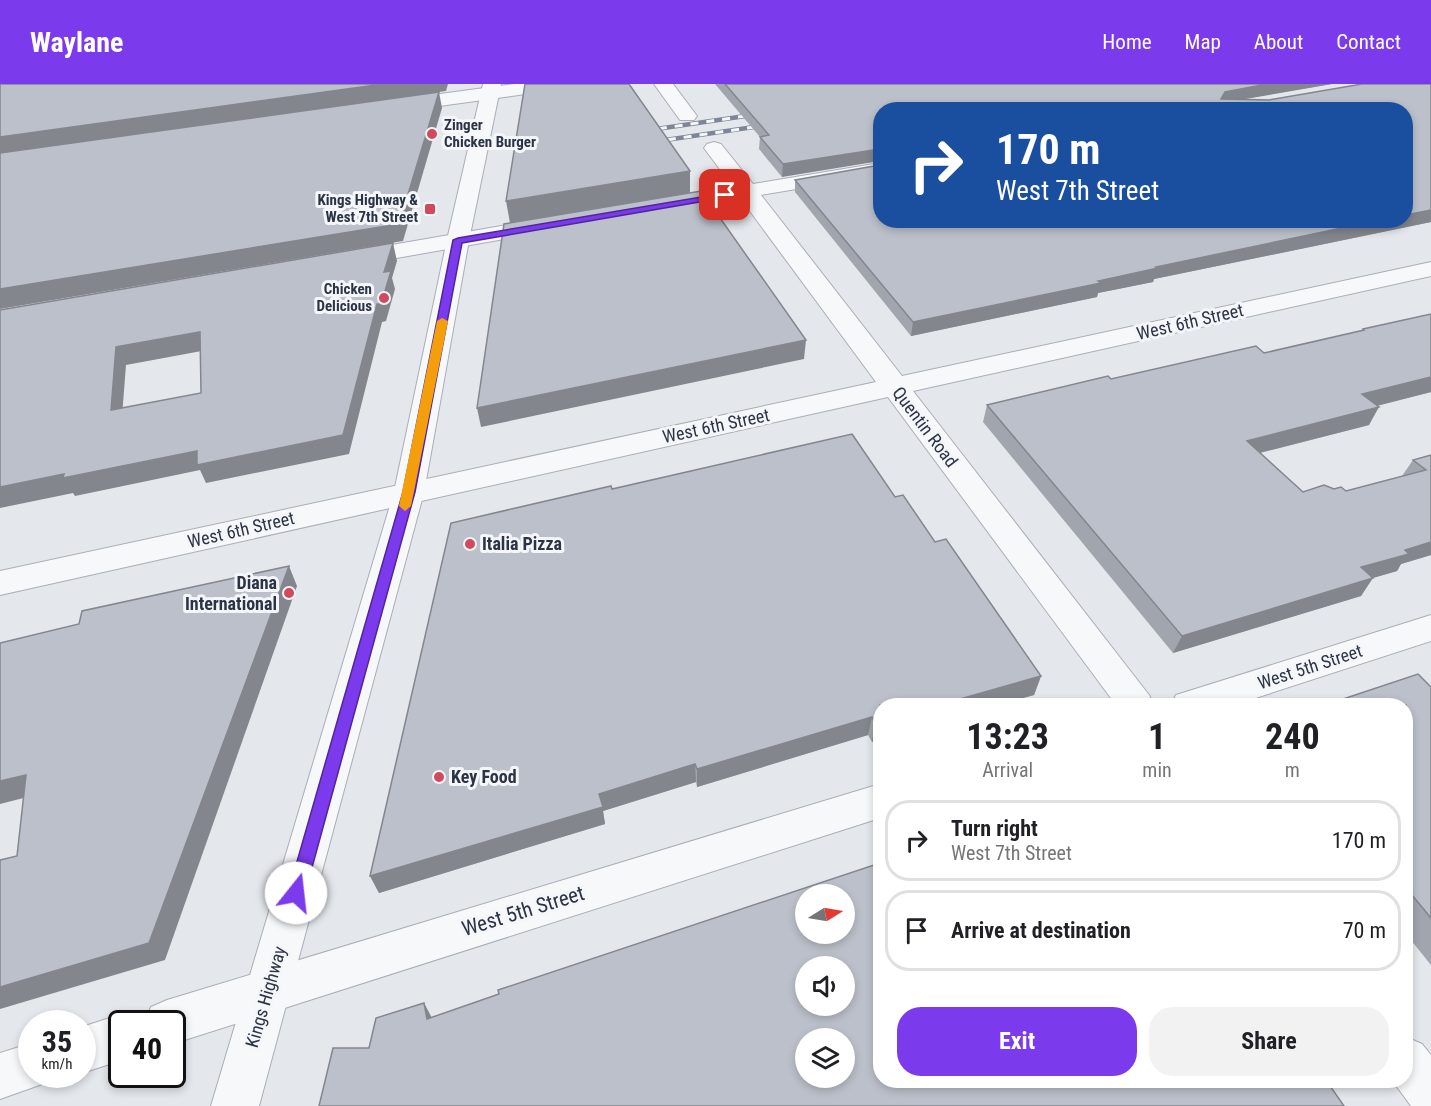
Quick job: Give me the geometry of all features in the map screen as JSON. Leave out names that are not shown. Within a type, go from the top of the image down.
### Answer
[{"type":"street","points":[[374,109],[491,88],[554,84]]},
{"type":"street","points":[[663,84],[687,116]]},
{"type":"street","name":"Kings Highway","points":[[235,1106],[409,492],[458,240],[491,88]]},
{"type":"street","name":"Quentin Road","points":[[714,148],[1131,698]]},
{"type":"street","points":[[642,209],[873,170]]},
{"type":"street","points":[[334,262],[572,221]]},
{"type":"street","name":"West 6th Street","points":[[0,583],[409,492],[895,388],[1431,268]]},
{"type":"street","name":"West 5th Street","points":[[1211,698],[1431,628]]},
{"type":"street","name":"West 5th Street","points":[[186,1017],[873,803]]},
{"type":"street","points":[[0,1076],[18,1070]]},
{"type":"street","points":[[1413,1070],[1431,1094]]},
{"type":"building","points":[[0,84],[383,84],[0,137]]},
{"type":"building","points":[[525,84],[629,84],[690,171],[506,201]]},
{"type":"building","points":[[725,84],[1267,84],[1225,92],[1221,99],[1269,100],[1362,84],[1431,84],[1431,210],[1413,214],[1413,102],[873,102],[873,150],[783,164],[760,137],[769,135]]},
{"type":"building","points":[[439,92],[399,224],[0,289],[0,153]]},
{"type":"building","points":[[873,166],[873,228],[1342,228],[1098,281],[1101,283],[913,322],[795,180]]},
{"type":"building","points":[[701,191],[806,340],[477,408],[504,224]]},
{"type":"building","points":[[393,243],[384,272],[391,271],[381,304],[377,304],[343,435],[197,465],[197,451],[63,478],[64,474],[0,487],[0,310]],"holes":[[[200,332],[201,393],[111,410],[116,347]]]},
{"type":"building","points":[[1431,314],[1431,377],[1362,394],[1379,407],[1247,441],[1303,492],[1324,485],[1334,489],[1341,487],[1346,491],[1426,470],[1413,460],[1431,455],[1431,542],[1405,550],[1409,554],[1361,567],[1373,578],[1182,636],[987,405],[1108,376],[1111,379],[1256,346],[1264,353]]},
{"type":"building","points":[[852,434],[895,497],[903,495],[935,542],[946,539],[1041,676],[964,698],[873,698],[873,719],[872,717],[697,769],[695,764],[599,794],[603,807],[370,876],[451,523],[611,486],[612,489]]},
{"type":"building","points":[[289,566],[149,943],[0,987],[0,860],[17,856],[26,775],[0,781],[0,643],[79,624],[82,611]]},
{"type":"building","points":[[1418,674],[1431,687],[1431,918],[1413,896],[1413,698],[1346,698]]},
{"type":"building","points":[[873,865],[873,1088],[1332,1088],[1344,1106],[319,1106],[333,1048],[369,1048],[376,1018],[424,1003],[427,1019],[499,994],[498,990],[795,891],[795,944],[855,944],[855,884],[817,884]]},
{"type":"railway","points":[[643,131],[759,114]]},
{"type":"railway","points":[[652,142],[768,125]]},
{"type":"slow traffic","points":[[405,506],[442,321]]},
{"type":"place","name":"Zinger Chicken Burger","points":[[432,134]]},
{"type":"place","name":"Kings Highway & West 7th Street","points":[[430,209]]},
{"type":"place","name":"Chicken Delicious","points":[[384,298]]},
{"type":"place","name":"Italia Pizza","points":[[470,544]]},
{"type":"place","name":"Diana International","points":[[289,593]]},
{"type":"place","name":"Key Food","points":[[439,777]]},
{"type":"route","points":[[296,893],[409,492],[458,240],[725,195]]}]
